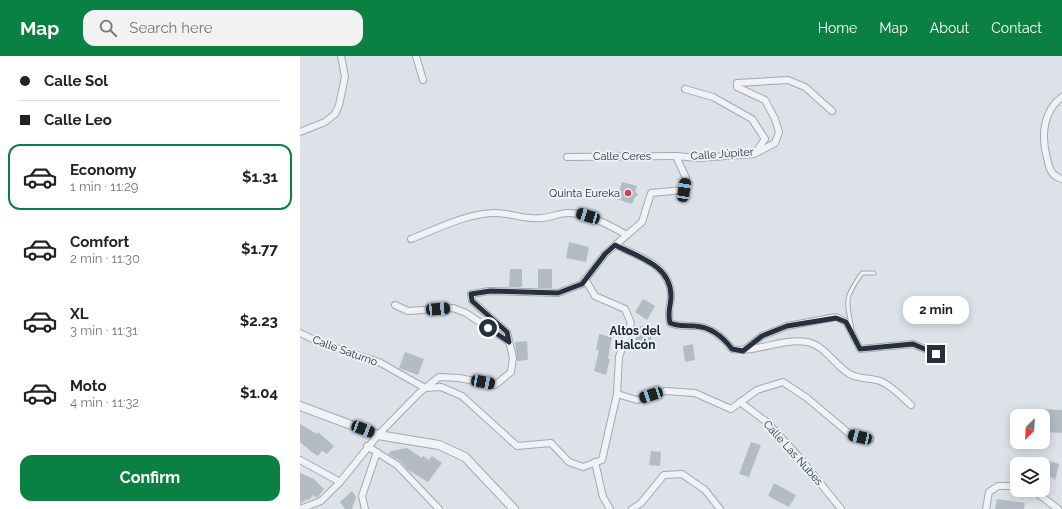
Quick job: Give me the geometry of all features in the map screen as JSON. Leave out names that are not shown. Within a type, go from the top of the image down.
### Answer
[{"type":"street","points":[[300,132],[325,122],[335,114],[339,105],[346,77],[341,56]]},
{"type":"street","points":[[416,56],[423,80]]},
{"type":"street","name":"Calle Júpiter","points":[[300,509],[321,501],[340,482],[367,446],[425,388],[439,377],[459,378],[495,385],[510,372],[513,358],[507,332],[472,301],[471,294],[490,291],[558,293],[582,284],[585,278],[605,254],[642,222],[651,193],[684,190],[686,178],[676,156],[698,158],[754,154],[774,143],[779,132],[775,120],[764,100],[737,87],[737,83],[788,80],[805,87],[832,111]]},
{"type":"street","points":[[685,89],[713,97],[752,119],[765,139],[754,154]]},
{"type":"street","points":[[1062,97],[1054,104],[1048,115],[1043,141],[1049,169],[1055,177],[1062,179]]},
{"type":"street","name":"Calle Ceres","points":[[567,157],[676,156]]},
{"type":"street","points":[[411,239],[459,220],[481,214],[496,213],[540,219],[567,213],[579,214],[596,219],[627,235]]},
{"type":"street","points":[[615,245],[654,264],[663,271],[668,280],[671,296],[667,312],[670,323],[678,327],[694,326],[707,328],[727,342],[732,349],[743,351],[784,342],[808,342],[822,349],[831,359],[848,373],[861,379],[879,381],[911,405]]},
{"type":"street","points":[[585,278],[595,296],[625,309],[631,323],[619,357],[617,394],[602,460],[595,462],[603,497],[610,509]]},
{"type":"street","points":[[395,305],[408,311],[453,308],[466,314],[509,342]]},
{"type":"street","points":[[743,351],[762,336],[787,326],[836,318],[846,322],[853,332],[860,349],[913,344],[936,354]]},
{"type":"street","name":"Calle Saturno","points":[[300,333],[321,343],[379,362],[425,388],[441,387],[462,396],[517,446],[551,443],[568,462],[583,467],[595,462]]},
{"type":"street","points":[[617,394],[637,400],[665,391],[695,393],[731,409],[757,390],[783,382],[807,398],[851,435],[870,439]]},
{"type":"street","name":"Calle Las Nubes","points":[[740,402],[768,423],[800,458],[841,509]]},
{"type":"street","points":[[300,406],[378,435],[439,445],[465,457],[514,509]]},
{"type":"street","points":[[367,446],[397,465],[439,509]]},
{"type":"street","points":[[365,509],[362,496],[376,452]]},
{"type":"street","points":[[300,460],[340,482]]},
{"type":"street","points":[[632,509],[641,503],[664,475],[682,474],[705,490],[720,509]]},
{"type":"street","points":[[986,509],[989,492],[998,486],[1010,486]]},
{"type":"street","points":[[1042,497],[1058,509]]},
{"type":"lane","points":[[853,332],[847,303],[849,292],[862,273],[874,273]]},
{"type":"building","name":"Quinta Eureka","points":[[622,182],[637,186],[635,191],[638,195],[635,197],[632,204],[617,199]]},
{"type":"building","points":[[569,242],[589,247],[586,262],[566,258]]},
{"type":"building","points":[[510,269],[522,269],[522,287],[509,287]]},
{"type":"building","points":[[538,269],[552,269],[552,288],[538,288]]},
{"type":"building","points":[[643,299],[655,306],[647,320],[635,312]]},
{"type":"building","points":[[650,325],[652,348],[637,349],[635,327]]},
{"type":"building","points":[[599,334],[612,337],[608,359],[610,359],[606,375],[594,371],[599,350],[596,350]]},
{"type":"building","points":[[527,341],[528,360],[517,361],[515,342]]},
{"type":"building","points":[[693,344],[695,360],[685,362],[683,346]]},
{"type":"building","points":[[405,352],[424,359],[418,375],[399,368]]},
{"type":"building","points":[[1050,409],[1062,410],[1062,433],[1050,432]]},
{"type":"building","points":[[300,424],[317,434],[318,432],[334,446],[327,454],[322,451],[318,456],[313,453],[300,442]]},
{"type":"building","points":[[751,442],[761,445],[749,477],[739,474]]},
{"type":"building","points":[[407,448],[422,458],[423,456],[429,460],[432,456],[442,463],[428,482],[408,470],[400,461],[388,454],[391,451]]},
{"type":"building","points":[[651,451],[661,452],[660,466],[649,465]]},
{"type":"building","points":[[1050,461],[1059,464],[1055,480],[1050,476]]},
{"type":"building","points":[[300,473],[314,479],[324,489],[317,498],[313,495],[309,500],[307,499],[300,504]]},
{"type":"building","points":[[774,483],[796,495],[789,507],[768,496]]},
{"type":"building","points":[[352,491],[356,497],[352,509],[345,509],[340,502]]},
{"type":"building","points":[[997,499],[1025,503],[1024,509],[995,509]]},
{"type":"place","name":"Quinta Eureka","points":[[628,193]]},
{"type":"district","name":"Altos del Halcón","points":[[635,338]]},
{"type":"route","points":[[488,328],[509,342],[507,332],[472,301],[471,294],[490,291],[558,293],[582,284],[605,254],[615,245],[654,264],[663,271],[668,280],[671,296],[667,312],[670,323],[678,327],[694,326],[707,328],[727,342],[732,349],[743,351],[762,336],[787,326],[836,318],[846,322],[853,332],[860,349],[913,344],[936,354]]}]
